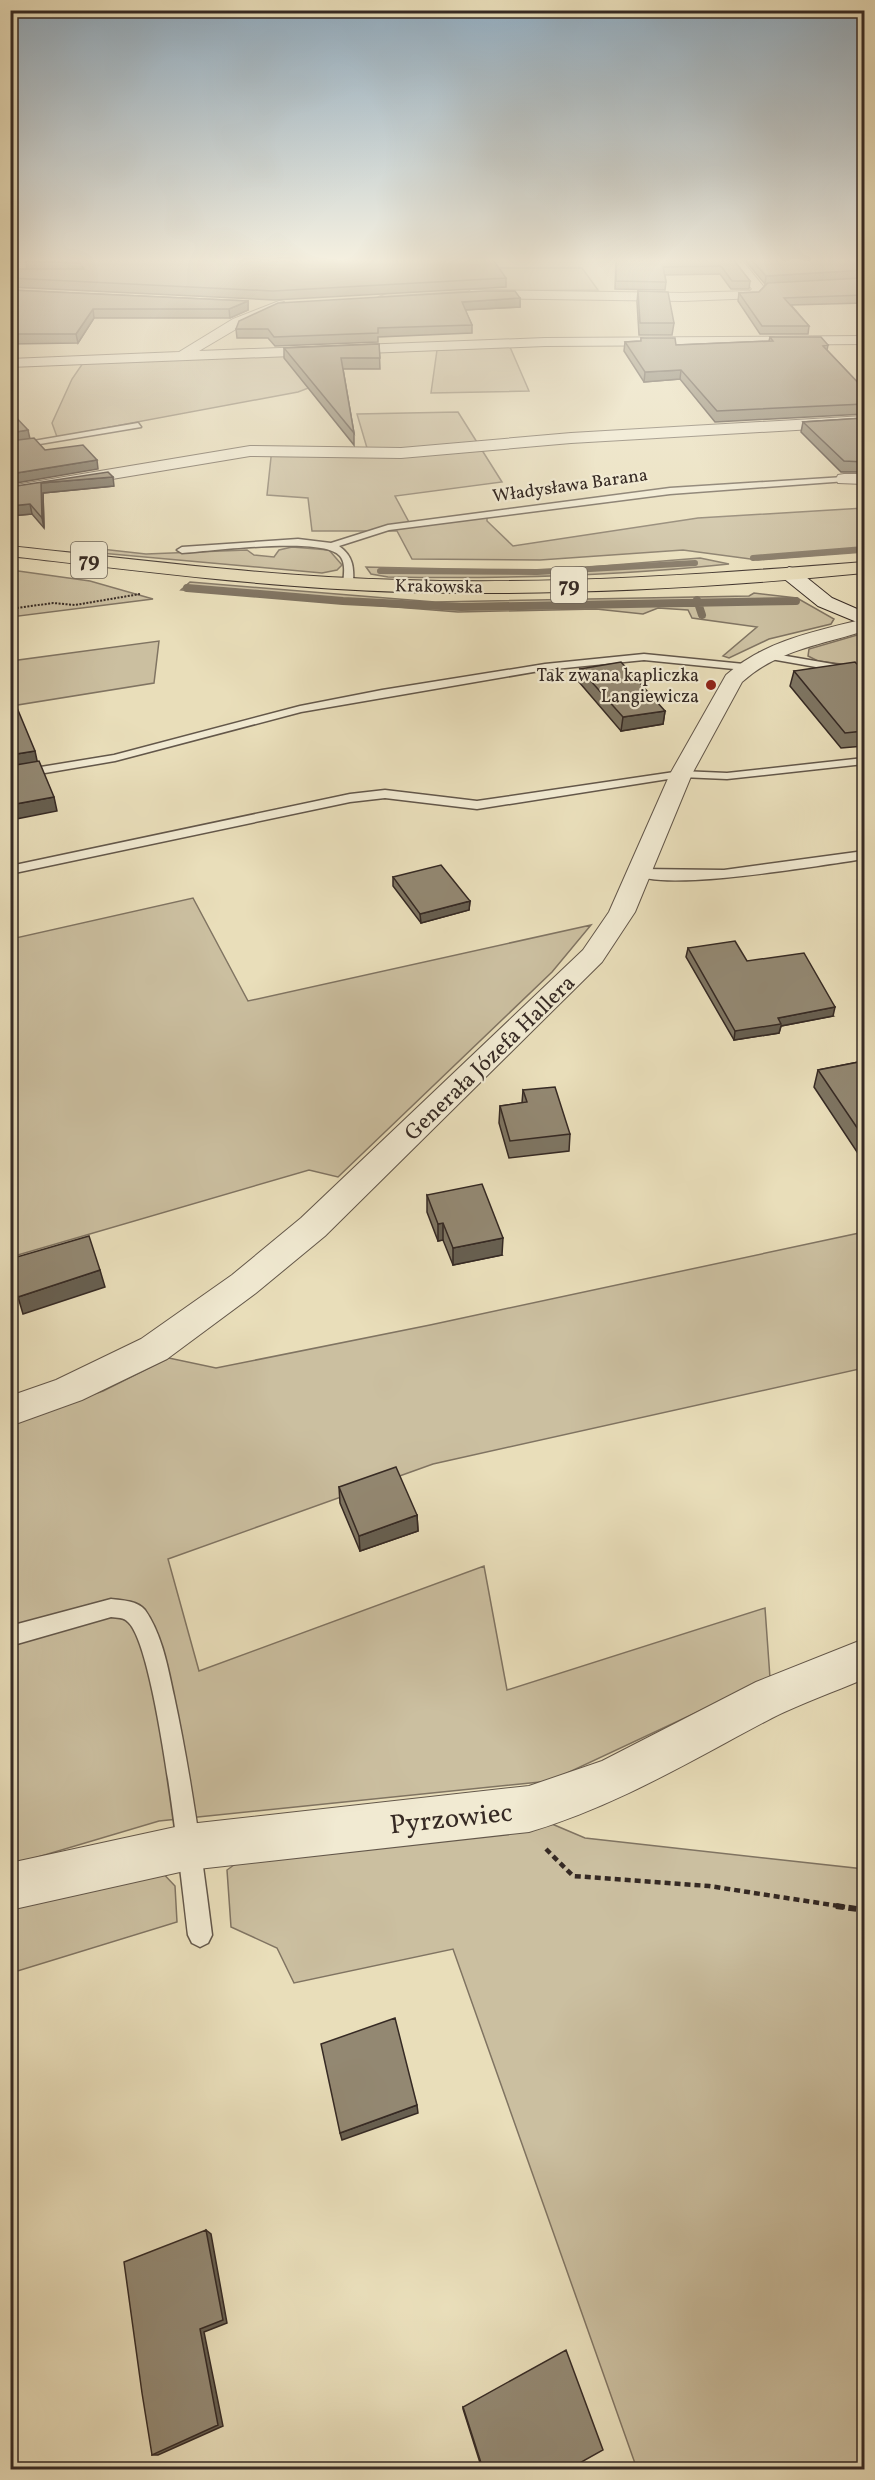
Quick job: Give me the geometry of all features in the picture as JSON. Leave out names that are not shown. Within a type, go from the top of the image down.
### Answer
[{"type":"main road","name":"Krakowska","points":[[10,551],[225,574],[348,583],[527,586],[789,573]]},
{"type":"main road","name":"79","points":[[789,573],[864,568]]},
{"type":"street","points":[[10,491],[250,451],[401,453],[606,436],[864,421]]},
{"type":"street","name":"Władysława Barana","points":[[844,479],[864,479]]},
{"type":"street","points":[[828,570],[838,593],[862,619]]},
{"type":"street","points":[[789,573],[825,602],[862,619]]},
{"type":"street","name":"Generała Józefa Hallera","points":[[10,1411],[69,1390],[154,1350],[244,1284],[313,1227],[593,956],[610,934],[640,873],[681,774],[733,679],[744,667],[763,655],[862,619]]},
{"type":"street","name":"Pyrzowiec","points":[[10,1887],[189,1847],[529,1809],[562,1801],[616,1777],[761,1701],[864,1659]]},
{"type":"lane","points":[[10,447],[138,425]]},
{"type":"lane","name":"Władysława Barana","points":[[331,546],[388,528],[670,491],[844,479]]},
{"type":"lane","points":[[182,550],[298,542],[331,546],[348,556],[350,564],[348,583]]},
{"type":"lane","points":[[763,655],[851,670]]},
{"type":"lane","points":[[10,776],[115,758],[219,729],[323,705],[596,659],[644,657],[744,667]]},
{"type":"lane","points":[[10,870],[350,798],[385,794],[477,806],[681,774],[727,776],[864,760]]},
{"type":"lane","points":[[640,873],[676,877],[727,874],[864,855]]},
{"type":"lane","points":[[10,1636],[111,1608],[127,1609],[138,1617],[148,1636],[158,1673],[189,1847],[200,1935]]},
{"type":"path","points":[[10,609],[53,603],[75,605],[146,592]]},
{"type":"path","points":[[529,1809],[541,1844],[573,1876],[709,1886],[864,1910]]},
{"type":"shaded area","points":[[76,374],[331,374],[327,381],[298,392],[57,437],[52,423]]},
{"type":"shaded area","points":[[434,374],[522,374],[529,391],[431,393]]},
{"type":"shaded area","points":[[458,412],[502,482],[395,496],[410,524],[487,514],[487,521],[513,546],[698,518],[864,508],[864,552],[758,560],[683,550],[540,560],[412,559],[397,531],[312,531],[308,498],[267,495],[272,448],[367,448],[357,414]]},
{"type":"shaded area","points":[[292,547],[329,550],[342,565],[337,570],[322,573],[78,551],[92,548],[146,554],[247,550],[254,555],[274,557],[279,550]]},
{"type":"shaded area","points":[[700,558],[729,564],[602,574],[473,578],[388,577],[371,574],[366,567],[540,571]]},
{"type":"shaded area","points":[[11,570],[90,581],[153,599],[11,617]]},
{"type":"shaded area","points":[[190,582],[435,602],[749,596],[754,593],[797,598],[834,619],[831,624],[769,639],[729,658],[723,656],[757,627],[692,618],[688,610],[658,608],[643,614],[596,609],[458,612],[181,590]]},
{"type":"shaded area","points":[[864,633],[864,667],[818,661],[808,656],[809,649]]},
{"type":"shaded area","points":[[159,641],[154,683],[11,706],[11,661]]},
{"type":"shaded area","points":[[193,898],[248,1001],[591,925],[552,972],[338,1177],[309,1170],[11,1257],[11,939]]},
{"type":"shaded area","points":[[864,1232],[864,1368],[433,1464],[168,1559],[199,1671],[484,1566],[507,1690],[765,1608],[770,1678],[550,1781],[159,1821],[11,1865],[10,1423],[103,1391],[169,1358],[216,1368],[430,1325]]},
{"type":"shaded area","points":[[552,1824],[585,1838],[864,1869],[864,2469],[637,2469],[453,1949],[294,1983],[277,1948],[231,1927],[227,1870],[252,1852],[366,1834]]},
{"type":"shaded area","points":[[157,1867],[175,1886],[177,1922],[11,1973],[11,1902]]},
{"type":"building","points":[[305,374],[344,374],[354,433]]},
{"type":"building","points":[[684,374],[849,374],[864,389],[864,404],[717,411]]},
{"type":"building","points":[[10,411],[28,430],[10,433]]},
{"type":"building","points":[[864,418],[864,462],[844,461],[803,422]]},
{"type":"building","points":[[34,438],[45,450],[83,445],[97,460],[10,474],[10,441]]},
{"type":"building","points":[[108,472],[113,477],[41,483],[42,518],[30,504],[10,506],[10,487]]},
{"type":"building","points":[[621,662],[665,711],[623,717],[580,669]]},
{"type":"building","points":[[855,662],[864,671],[864,731],[845,733],[794,671]]},
{"type":"building","points":[[10,703],[15,703],[35,751],[10,755]]},
{"type":"building","points":[[39,761],[54,797],[10,805],[10,766]]},
{"type":"building","points":[[441,865],[470,901],[420,914],[393,877]]},
{"type":"building","points":[[735,941],[747,961],[804,953],[835,1007],[778,1018],[781,1024],[735,1031],[688,948]]},
{"type":"building","points":[[864,1061],[864,1138],[818,1070]]},
{"type":"building","points":[[555,1087],[570,1134],[510,1141],[500,1106],[527,1102],[523,1090]]},
{"type":"building","points":[[482,1184],[503,1238],[453,1248],[443,1223],[438,1224],[427,1195]]},
{"type":"building","points":[[89,1236],[100,1270],[18,1297],[10,1272],[10,1259]]},
{"type":"building","points":[[396,1467],[417,1515],[359,1536],[339,1487]]},
{"type":"building","points":[[395,2018],[417,2105],[340,2133],[321,2044]]},
{"type":"building","points":[[206,2230],[223,2320],[200,2329],[218,2425],[152,2455],[124,2262]]},
{"type":"building","points":[[566,2350],[603,2450],[569,2469],[483,2469],[463,2407]]},
{"type":"waterway","points":[[753,558],[864,549]]},
{"type":"waterway","points":[[380,571],[537,572],[695,563]]},
{"type":"waterway","points":[[187,588],[343,601],[461,607],[698,603]]},
{"type":"waterway","points":[[698,603],[796,601]]},
{"type":"waterway","points":[[698,603],[702,615]]},
{"type":"place","name":"Tak zwana kapliczka Langiewicza","points":[[711,685]]}]
